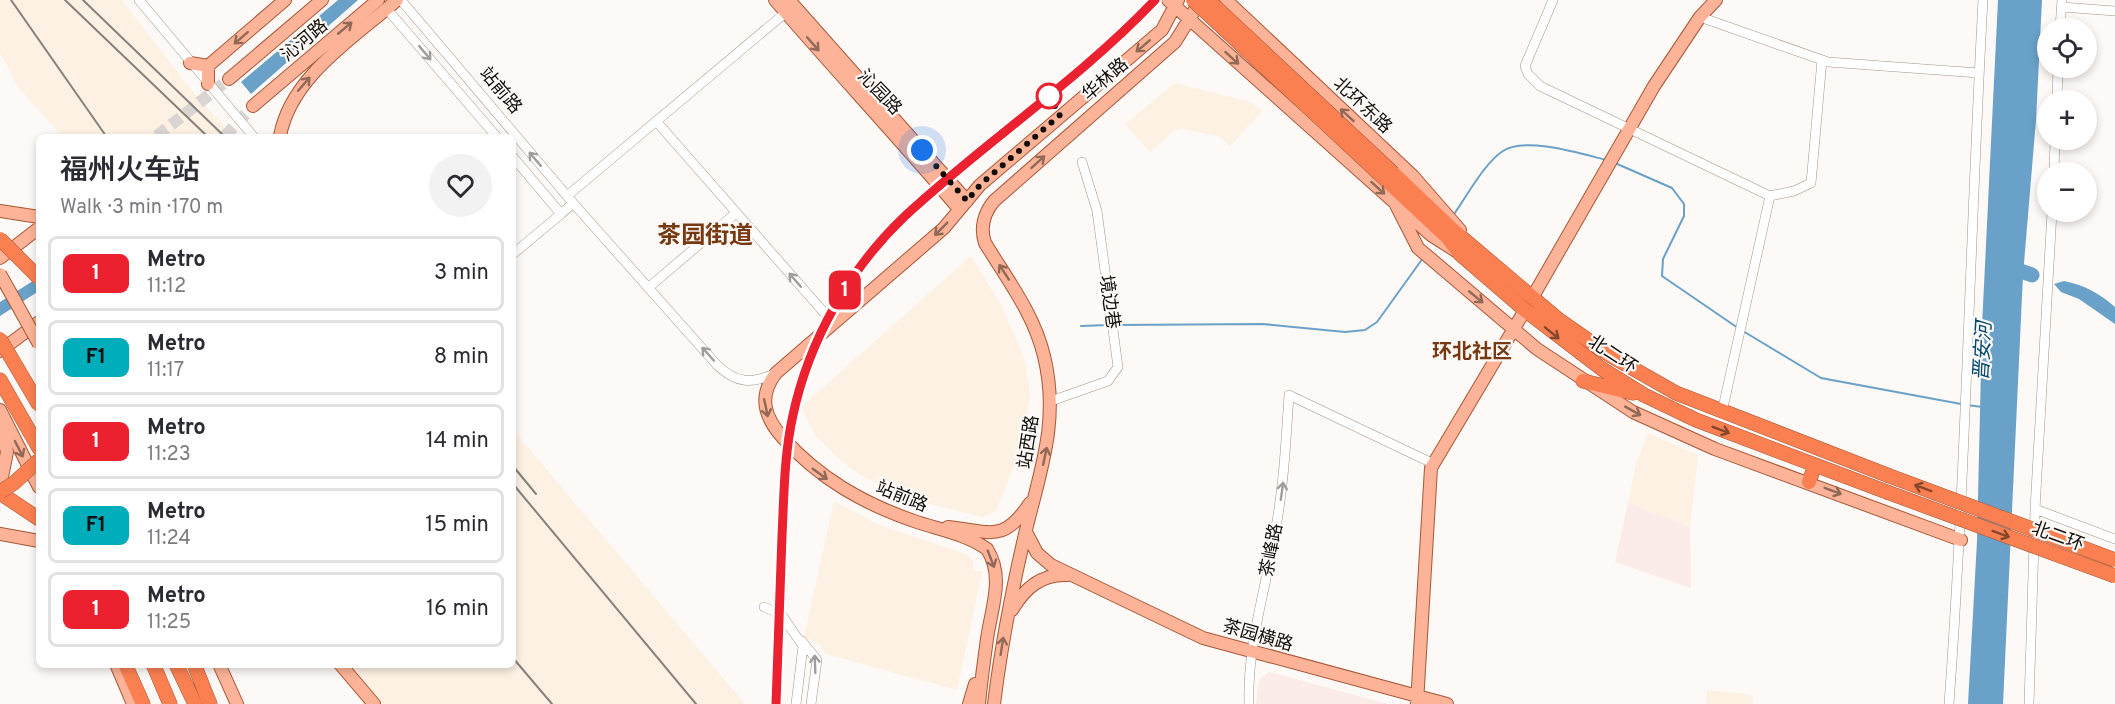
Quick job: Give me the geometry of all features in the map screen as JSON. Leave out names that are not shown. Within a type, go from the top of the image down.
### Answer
[{"type":"highway","name":"北二环","points":[[1193,0],[1389,177]]},
{"type":"highway","name":"北二环","points":[[1208,0],[1445,230],[1460,254],[1575,350],[1644,395],[1696,420],[2115,576]]},
{"type":"highway","name":"北二环","points":[[1445,230],[1469,242],[1559,320],[1611,356],[1676,393],[2115,560]]},
{"type":"highway","points":[[0,239],[36,275]]},
{"type":"highway","points":[[0,251],[36,266]]},
{"type":"highway","points":[[0,339],[36,400]]},
{"type":"highway","points":[[0,380],[36,443]]},
{"type":"highway","points":[[1583,381],[1644,395]]},
{"type":"highway","points":[[36,462],[0,493],[36,517]]},
{"type":"highway","points":[[1809,482],[1815,465]]},
{"type":"highway","points":[[127,668],[142,704]]},
{"type":"highway","points":[[154,668],[168,704]]},
{"type":"highway","points":[[178,668],[195,704]]},
{"type":"highway","points":[[196,668],[210,704]]},
{"type":"main road","points":[[208,84],[208,66],[285,0]]},
{"type":"main road","name":"沁河路","points":[[229,79],[322,0]]},
{"type":"main road","points":[[281,134],[290,105],[303,83],[382,4],[399,0]]},
{"type":"main road","name":"沁园路","points":[[775,0],[790,6],[852,90],[879,115],[963,205]]},
{"type":"main road","name":"华林路","points":[[994,201],[1175,42],[1201,0]]},
{"type":"main road","name":"北环东路","points":[[1226,0],[1413,176],[1445,230]]},
{"type":"main road","points":[[1532,298],[1654,86],[1700,17],[1716,0]]},
{"type":"main road","points":[[1173,2],[1189,20],[1395,203],[1445,230]]},
{"type":"main road","name":"华林路","points":[[778,433],[767,416],[764,401],[766,389],[776,373],[944,228],[980,185],[1162,30],[1173,2]]},
{"type":"main road","name":"沁河路","points":[[253,106],[382,4]]},
{"type":"main road","points":[[190,63],[208,66]]},
{"type":"main road","name":"站西路","points":[[994,201],[985,216],[983,238],[1021,300],[1037,335],[1044,354],[1051,401],[1050,430],[1007,616],[996,704]]},
{"type":"main road","points":[[1395,203],[1418,248],[1513,328],[1583,381],[1633,412],[1668,429],[1961,540]]},
{"type":"main road","points":[[0,211],[36,217]]},
{"type":"main road","points":[[0,258],[36,230]]},
{"type":"main road","points":[[0,274],[36,338]]},
{"type":"main road","points":[[1417,700],[1432,463],[1525,310]]},
{"type":"main road","points":[[26,320],[36,329]]},
{"type":"main road","points":[[0,351],[36,324]]},
{"type":"main road","points":[[0,410],[36,481]]},
{"type":"main road","points":[[0,424],[7,452],[0,487]]},
{"type":"main road","name":"站前路","points":[[778,433],[802,459],[826,478],[871,504],[987,549],[994,567],[996,592],[987,636]]},
{"type":"main road","points":[[925,525],[994,534],[1004,531],[1021,517],[1036,495]]},
{"type":"main road","name":"茶园横路","points":[[1026,532],[1031,544],[1043,559],[1068,575],[1192,633],[1417,700],[1447,704]]},
{"type":"main road","points":[[0,534],[36,540]]},
{"type":"main road","points":[[1007,616],[1020,597],[1036,582],[1047,577],[1068,575]]},
{"type":"main road","points":[[969,704],[987,636]]},
{"type":"main road","points":[[979,704],[987,636]]},
{"type":"main road","points":[[118,668],[133,704]]},
{"type":"main road","points":[[221,668],[237,704]]},
{"type":"main road","points":[[342,668],[374,704]]},
{"type":"street","points":[[139,0],[252,134]]},
{"type":"street","name":"站前路","points":[[399,0],[514,134]]},
{"type":"street","points":[[1552,0],[1532,44],[1525,66],[1528,74],[1540,86],[1770,196],[1794,191],[1811,183],[1822,60]]},
{"type":"street","points":[[1949,704],[1961,540],[1964,394],[1983,0]]},
{"type":"street","points":[[2061,18],[2062,3],[2115,12]]},
{"type":"street","name":"站前路","points":[[382,4],[494,134]]},
{"type":"street","points":[[516,252],[561,214],[570,200],[656,122],[790,6]]},
{"type":"street","points":[[1700,17],[1822,60],[1979,73]]},
{"type":"street","points":[[656,122],[834,324]]},
{"type":"street","name":"站前路","points":[[516,137],[648,288],[730,376],[741,381],[753,382],[776,373]]},
{"type":"street","points":[[516,161],[561,214]]},
{"type":"street","name":"境边巷","points":[[1051,401],[1112,379],[1118,367],[1097,211],[1082,162]]},
{"type":"street","points":[[1722,412],[1738,330],[1770,196]]},
{"type":"street","points":[[648,288],[736,213]]},
{"type":"street","points":[[2029,704],[2036,509],[2051,222]]},
{"type":"street","name":"茶峰路","points":[[1249,704],[1251,652],[1278,519],[1289,395],[1432,463]]},
{"type":"street","points":[[2036,509],[2115,539]]},
{"type":"street","points":[[764,607],[781,614],[817,660],[811,704]]},
{"type":"street","points":[[794,632],[804,651],[796,704]]},
{"type":"shaded area","points":[[0,0],[122,0],[189,87],[230,134],[60,134],[19,88],[0,53]]},
{"type":"shaded area","points":[[1175,83],[1251,102],[1262,111],[1230,146],[1218,136],[1183,129],[1175,130],[1150,152],[1125,124]]},
{"type":"shaded area","points":[[971,256],[1001,305],[1019,346],[1025,362],[1030,395],[1026,423],[1015,463],[996,511],[982,517],[915,500],[863,477],[841,461],[815,435],[801,407]]},
{"type":"shaded area","points":[[1648,433],[1698,455],[1690,527],[1628,503],[1636,464]]},
{"type":"shaded area","points":[[516,434],[745,704],[374,704],[344,668],[516,668]]},
{"type":"shaded area","points":[[834,501],[877,524],[968,555],[973,561],[973,570],[982,572],[957,690],[826,654],[819,644],[804,637]]},
{"type":"shaded area","points":[[1628,503],[1690,527],[1691,588],[1615,562]]},
{"type":"shaded area","points":[[1269,672],[1388,704],[1256,704],[1259,680]]},
{"type":"shaded area","points":[[1707,690],[1753,695],[1753,704],[1706,704]]},
{"type":"water","points":[[338,0],[358,0],[251,94],[241,82]]},
{"type":"water","name":"晋安河","points":[[1998,0],[2042,0],[2041,18],[2037,18],[2038,78],[2023,275],[2003,704],[1968,704],[1977,541],[1982,326]]},
{"type":"water","points":[[36,279],[36,293],[0,316],[0,302]]},
{"type":"water","points":[[2064,281],[2091,290],[2115,307],[2115,324],[2079,299],[2061,292],[2054,284]]},
{"type":"waterway","points":[[1452,217],[1489,163],[1503,151],[1513,147],[1525,145],[1554,148],[1606,160]]},
{"type":"waterway","points":[[1615,163],[1672,188],[1684,204],[1684,216],[1663,259],[1662,276],[1738,328]]},
{"type":"waterway","points":[[1114,325],[1263,324],[1345,332],[1365,330],[1377,322],[1423,258]]},
{"type":"waterway","points":[[2006,266],[2032,275]]},
{"type":"waterway","points":[[1081,326],[1108,325]]},
{"type":"waterway","points":[[1743,331],[1821,378],[1961,404]]},
{"type":"waterway","points":[[1967,405],[1982,407]]},
{"type":"tunnel","points":[[160,134],[229,79]]},
{"type":"tunnel","points":[[227,134],[253,106]]},
{"type":"railway","points":[[11,0],[105,134]]},
{"type":"railway","points":[[65,0],[205,134]]},
{"type":"railway","points":[[83,0],[222,134]]},
{"type":"railway","points":[[516,470],[536,494]]},
{"type":"railway","points":[[516,488],[696,704]]},
{"type":"railway","points":[[516,662],[552,704]]},
{"type":"metro line","name":"1","points":[[776,704],[783,498],[789,438],[799,392],[816,345],[840,297],[882,240],[905,217],[1098,54],[1155,0]]},
{"type":"district","name":"茶园街道","points":[[705,235]]},
{"type":"district","name":"环北社区","points":[[1472,351]]},
{"type":"route","points":[[922,150],[967,201],[980,185],[1060,115],[1049,96]]}]
